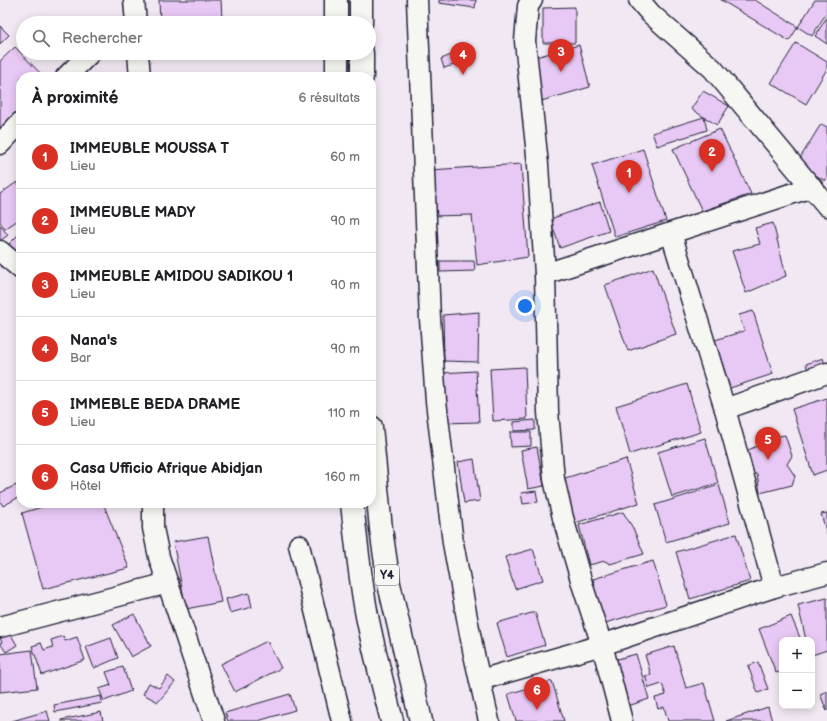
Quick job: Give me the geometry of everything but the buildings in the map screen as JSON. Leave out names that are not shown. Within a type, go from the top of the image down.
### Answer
[{"type":"highway","points":[[336,0],[336,16]]},
{"type":"highway","points":[[361,0],[361,16]]},
{"type":"highway","points":[[337,60],[337,72]]},
{"type":"highway","points":[[362,60],[362,72]]},
{"type":"highway","name":"Y4","points":[[376,478],[381,529],[389,584],[421,721]]},
{"type":"highway","name":"Y4","points":[[353,508],[367,616],[392,721]]},
{"type":"street","points":[[134,0],[135,16]]},
{"type":"street","points":[[417,0],[430,319],[436,401],[453,543],[489,721]]},
{"type":"street","points":[[532,0],[528,6],[526,41],[538,165],[545,274],[548,412],[554,479],[563,518],[602,645],[622,721]]},
{"type":"street","points":[[639,0],[651,14],[713,69],[827,206]]},
{"type":"street","points":[[71,72],[83,60]]},
{"type":"street","points":[[139,60],[140,72]]},
{"type":"street","points":[[545,274],[812,187]]},
{"type":"street","points":[[671,233],[725,409],[774,587]]},
{"type":"street","points":[[0,251],[16,265]]},
{"type":"street","points":[[725,409],[827,373]]},
{"type":"street","points":[[153,508],[153,528],[158,550],[214,721]]},
{"type":"street","points":[[299,545],[342,721]]},
{"type":"street","points":[[480,680],[602,645],[774,587],[827,573]]},
{"type":"street","points":[[3,621],[168,582]]},
{"type":"place","name":"IMMEUBLE AMIDOU SADIKOU 1","points":[[561,72]]},
{"type":"place","name":"Nana's","points":[[463,75]]},
{"type":"place","name":"IMMEUBLE MADY","points":[[712,172]]},
{"type":"place","name":"IMMEUBLE MOUSSA T","points":[[629,193]]},
{"type":"place","name":"IMMEBLE BEDA DRAME","points":[[768,460]]},
{"type":"place","name":"Casa Ufficio Afrique Abidjan","points":[[537,710]]}]
